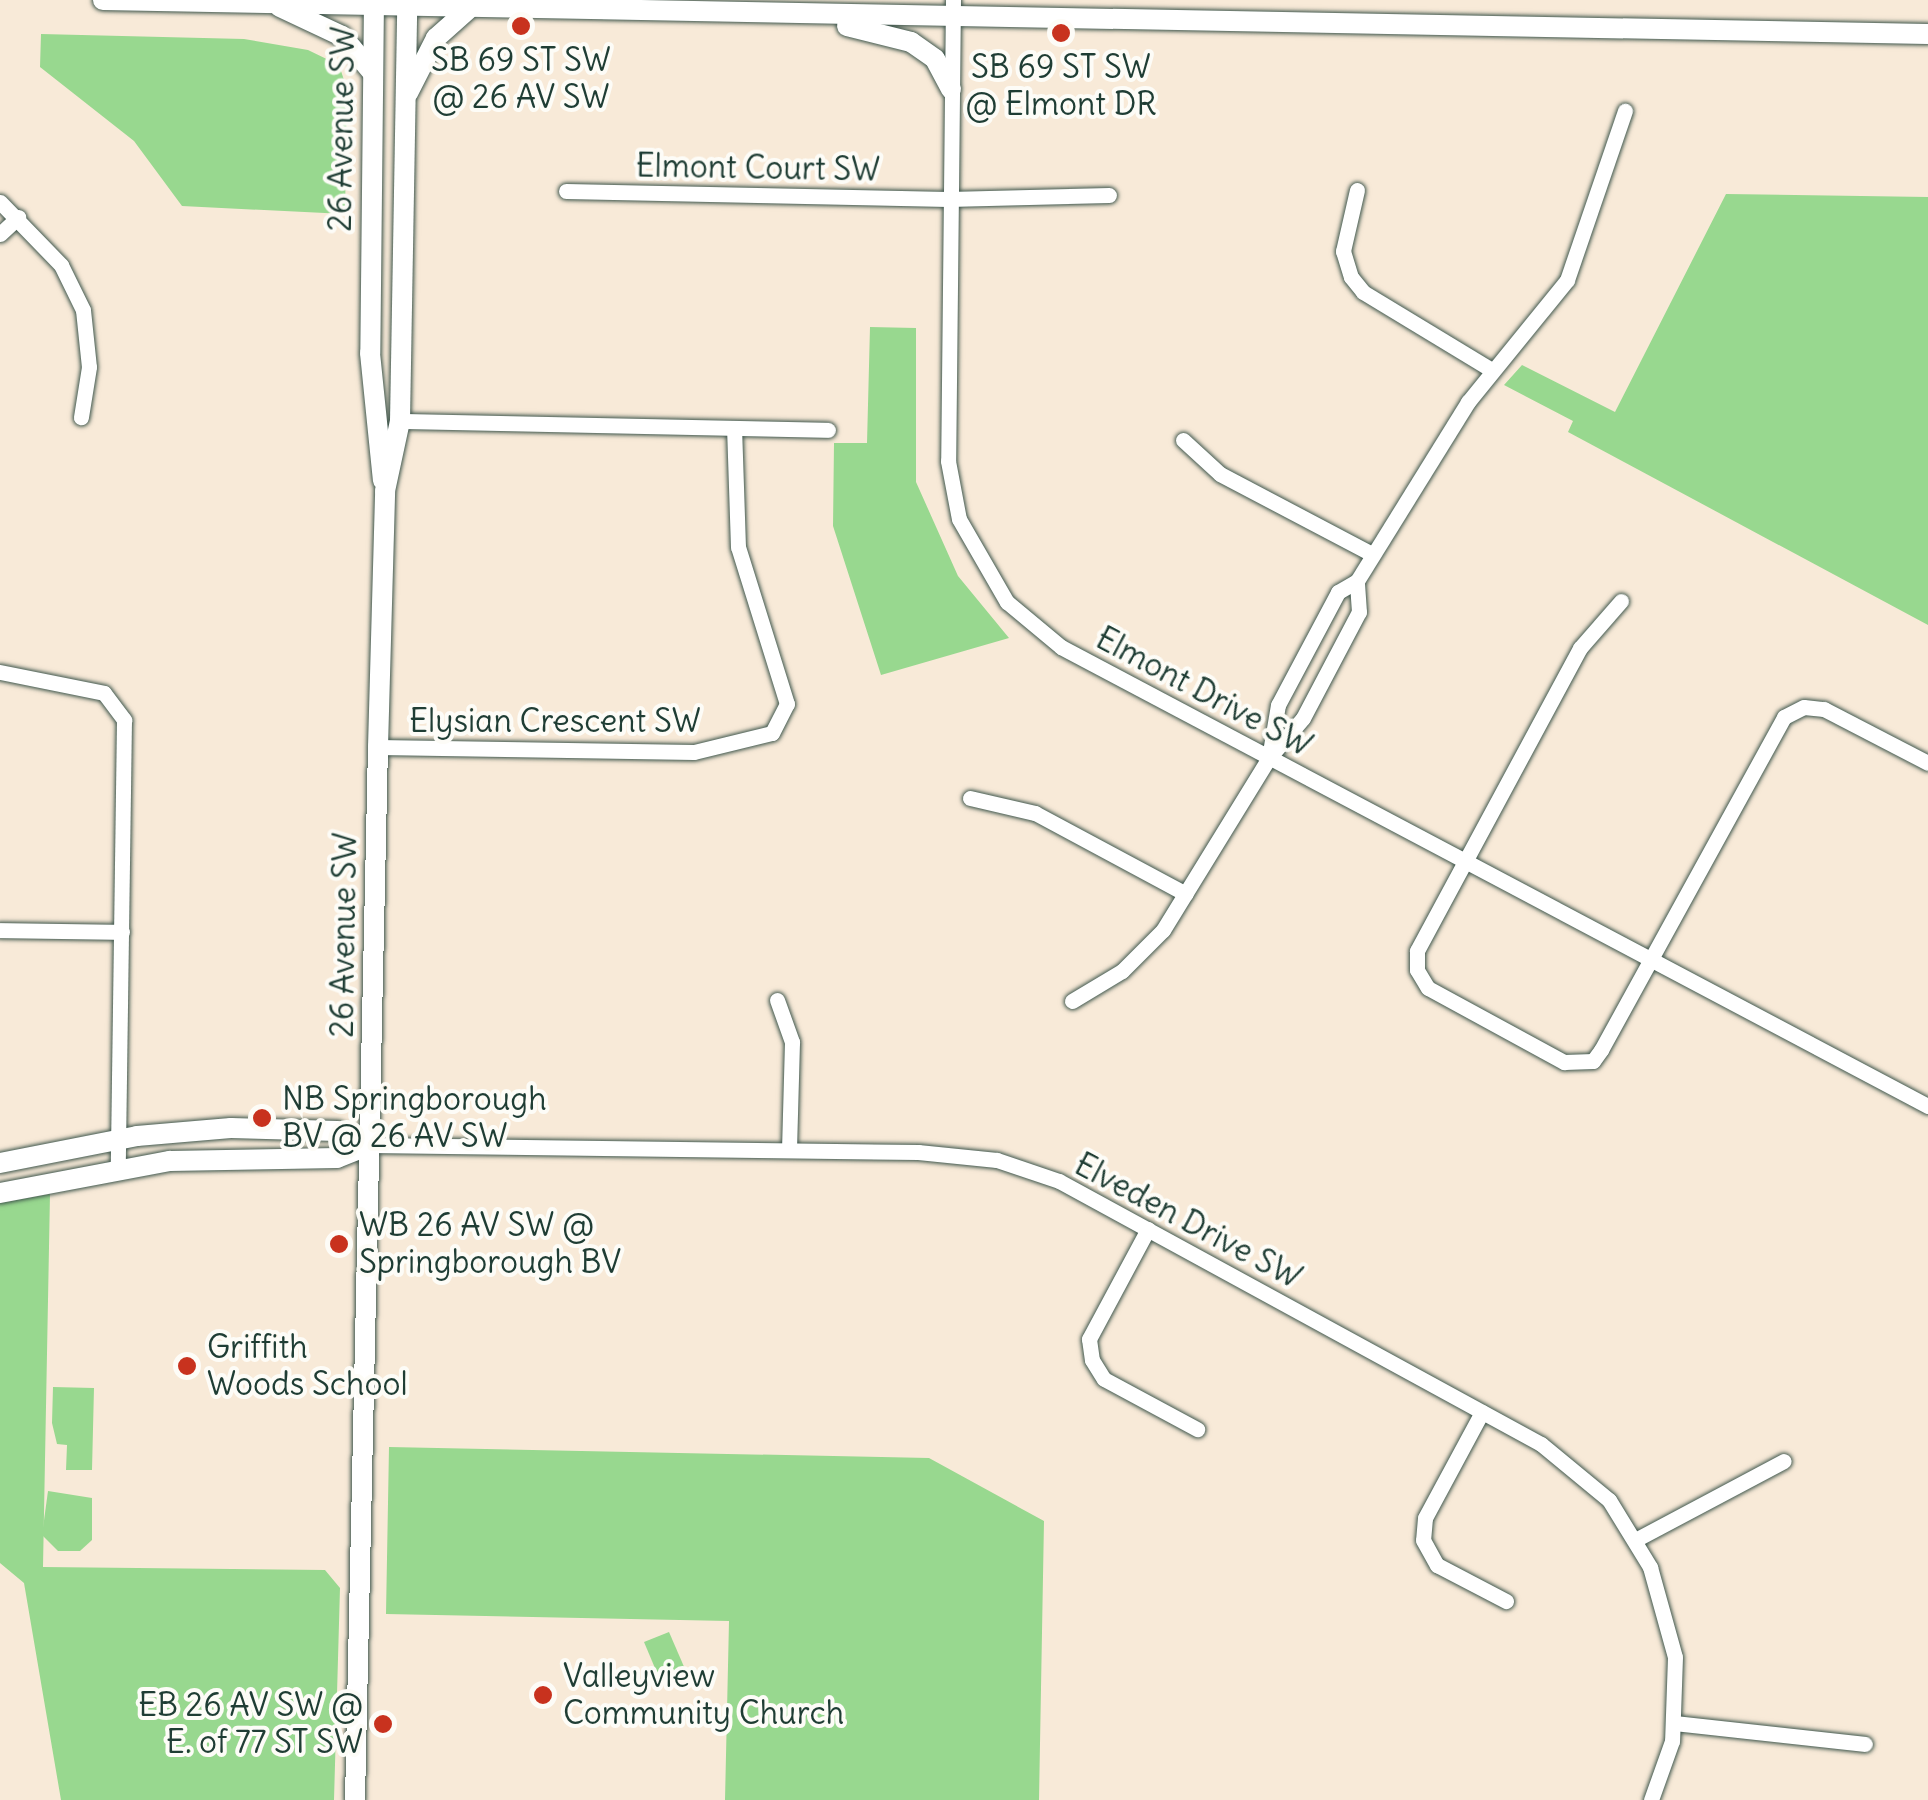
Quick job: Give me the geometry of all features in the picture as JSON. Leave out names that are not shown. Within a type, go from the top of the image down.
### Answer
[{"type":"street","points":[[103,0],[761,12],[953,9],[1928,34]]},
{"type":"street","points":[[272,3],[342,36],[373,74]]},
{"type":"street","name":"26 Avenue SW","points":[[354,1800],[386,492],[370,370],[374,3]]},
{"type":"street","name":"26 Avenue SW","points":[[386,492],[400,421],[407,3]]},
{"type":"street","points":[[404,99],[436,38],[472,6]]},
{"type":"street","name":"Elmont Drive SW","points":[[953,9],[948,461],[959,519],[984,572],[1007,602],[1061,647],[1928,1106]]},
{"type":"street","points":[[761,12],[897,35],[935,59],[950,89]]},
{"type":"street","points":[[1269,758],[1278,705],[1338,592],[1357,581],[1492,370],[1568,280],[1624,112]]},
{"type":"street","points":[[1357,190],[1343,250],[1350,277],[1363,292],[1492,370]]},
{"type":"street","name":"Elmont Court SW","points":[[566,192],[948,199],[1110,194]]},
{"type":"street","points":[[0,202],[61,264],[83,310],[89,367],[81,417]]},
{"type":"street","points":[[0,234],[18,217]]},
{"type":"street","points":[[400,421],[828,430]]},
{"type":"street","name":"Elysian Crescent SW","points":[[378,746],[694,752],[772,733],[786,714],[785,694],[738,548],[734,428]]},
{"type":"street","points":[[1183,440],[1220,474],[1372,554]]},
{"type":"street","points":[[1072,1001],[1134,961],[1186,894],[1269,758],[1303,718],[1359,612],[1357,581]]},
{"type":"street","points":[[1620,600],[1580,648],[1417,952],[1421,980],[1564,1062],[1593,1060],[1653,962],[1784,717],[1804,707],[1824,708],[1928,763]]},
{"type":"street","points":[[1306,650],[1332,664]]},
{"type":"street","points":[[0,672],[104,693],[122,711],[118,1170]]},
{"type":"street","points":[[970,798],[1035,814],[1186,894]]},
{"type":"street","points":[[0,930],[122,932]]},
{"type":"street","points":[[777,1000],[792,1042],[789,1150]]},
{"type":"street","points":[[0,1163],[118,1140],[231,1128],[337,1131],[370,1145]]},
{"type":"street","points":[[0,1193],[198,1158],[337,1158],[370,1145]]},
{"type":"street","name":"Elveden Drive SW","points":[[370,1145],[918,1152],[1020,1166],[1148,1229],[1482,1412],[1572,1466],[1609,1500],[1637,1539],[1668,1614],[1678,1678],[1675,1723],[1651,1800]]},
{"type":"street","points":[[1148,1229],[1089,1339],[1092,1360],[1104,1378],[1197,1429]]},
{"type":"street","points":[[1482,1412],[1425,1518],[1422,1540],[1437,1565],[1506,1601]]},
{"type":"street","points":[[1637,1539],[1784,1461]]},
{"type":"street","points":[[1675,1723],[1864,1744]]},
{"type":"green space","points":[[41,34],[244,39],[308,50],[339,65],[347,89],[345,214],[182,206],[134,141],[40,67]]},
{"type":"green space","points":[[1726,194],[1928,197],[1928,625],[1568,432],[1573,421],[1504,385],[1522,365],[1615,412]]},
{"type":"green space","points":[[870,327],[916,328],[916,482],[958,576],[1009,638],[881,675],[833,526],[834,443],[867,443]]},
{"type":"green space","points":[[50,1194],[43,1567],[325,1570],[340,1588],[334,1800],[61,1800],[24,1583],[0,1563],[0,1203]]},
{"type":"green space","points":[[53,1387],[94,1388],[92,1470],[66,1470],[67,1445],[57,1444],[52,1423]]},
{"type":"green space","points":[[389,1447],[929,1458],[1044,1521],[1039,1800],[725,1800],[729,1621],[386,1614]]},
{"type":"green space","points":[[48,1491],[92,1498],[92,1540],[80,1551],[58,1551],[42,1535]]},
{"type":"green space","points":[[669,1632],[685,1669],[660,1680],[644,1642]]},
{"type":"place","name":"SB 69 ST SW @ 26 AV SW","points":[[521,26]]},
{"type":"place","name":"SB 69 ST SW @ Elmont DR","points":[[1061,33]]},
{"type":"place","name":"NB Springborough BV @ 26 AV SW","points":[[262,1118]]},
{"type":"place","name":"WB 26 AV SW @ Springborough BV","points":[[339,1244]]},
{"type":"place","name":"Griffith Woods School","points":[[187,1366]]},
{"type":"place","name":"Valleyview Community Church","points":[[543,1695]]},
{"type":"place","name":"EB 26 AV SW @ E. of 77 ST SW","points":[[383,1724]]}]
